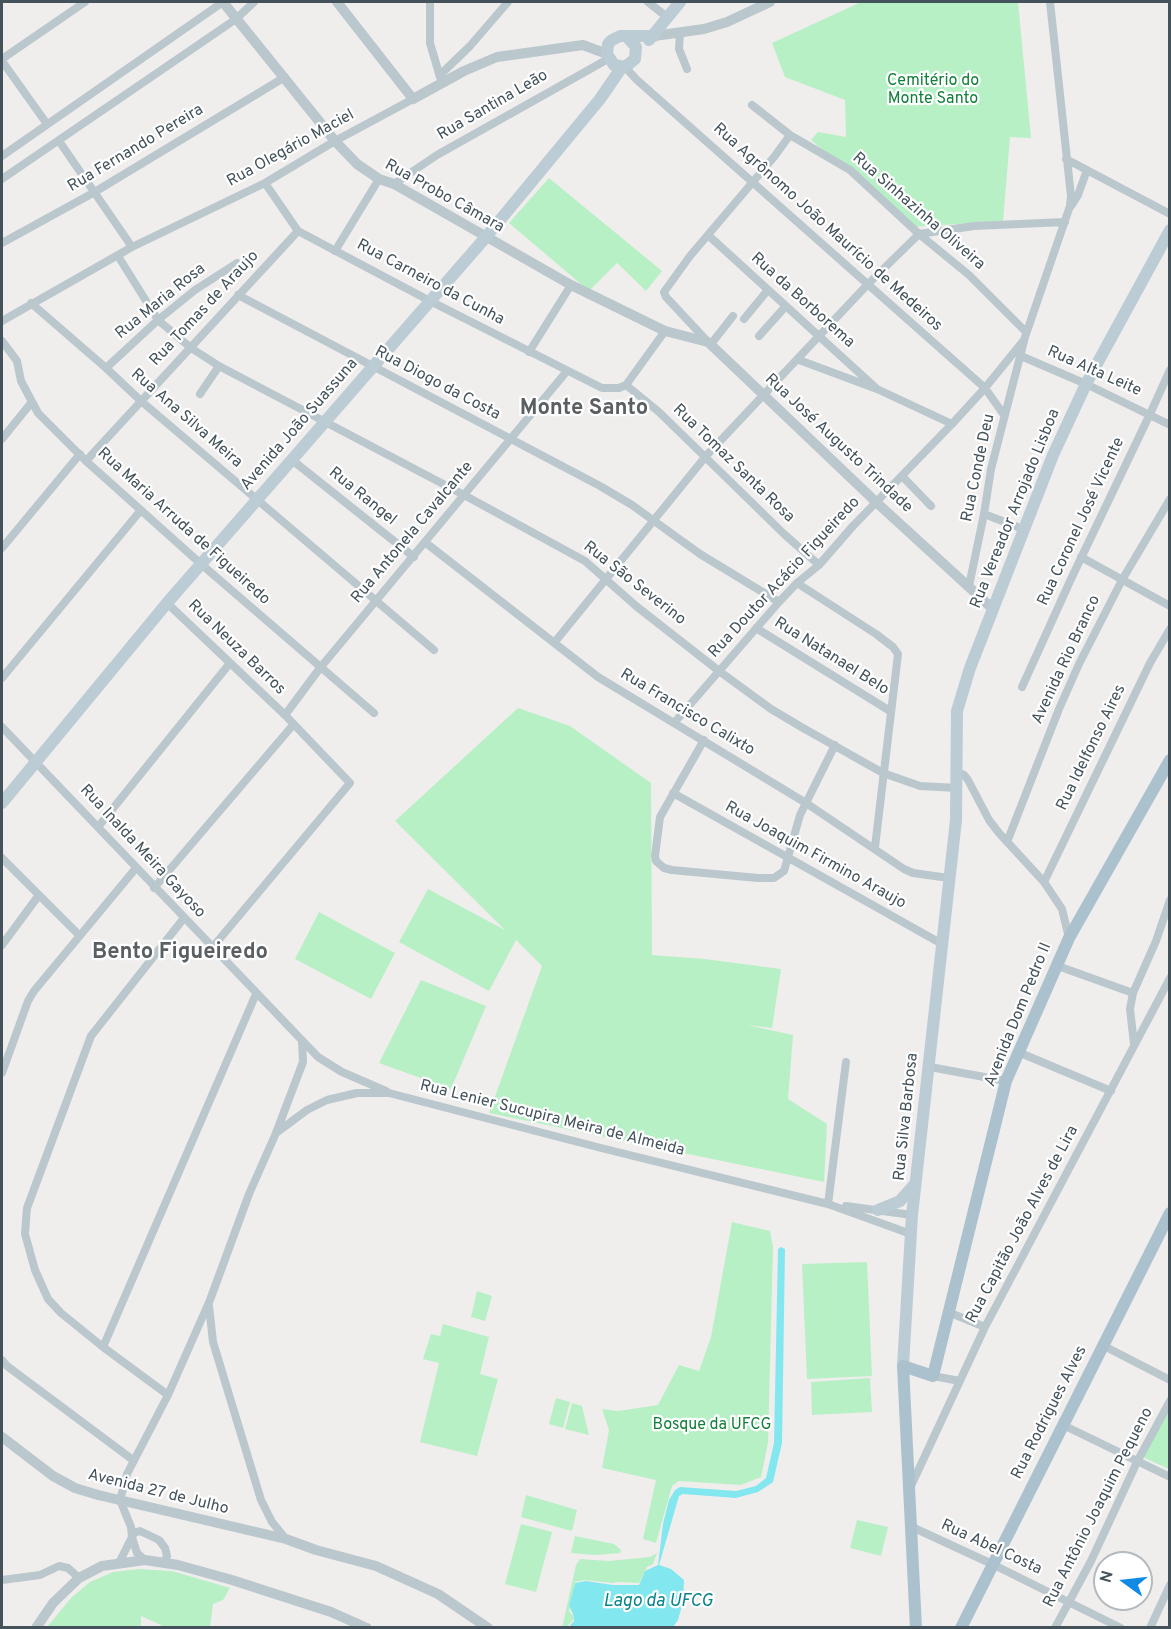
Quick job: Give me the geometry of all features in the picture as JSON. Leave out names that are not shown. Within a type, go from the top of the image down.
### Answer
[{"type":"main road","points":[[654,36],[628,38],[620,36],[612,40],[607,49],[608,57],[614,65],[623,67],[635,59],[637,51],[654,36],[680,2]]},
{"type":"main road","points":[[628,38],[634,43],[637,51]]},
{"type":"main road","name":"Avenida João Suassuna","points":[[2,803],[167,603],[486,237],[600,99],[623,67]]},
{"type":"main road","name":"Rua Vereador Arrojado Lisboa","points":[[957,711],[970,668],[1053,455],[1086,384],[1170,230]]},
{"type":"main road","name":"Rua Silva Barbosa","points":[[916,1628],[903,1366],[912,1215],[956,820],[957,711]]},
{"type":"main road","name":"Avenida Dom Pedro II","points":[[933,1376],[1006,1081],[1055,965],[1170,760]]},
{"type":"main road","points":[[878,1210],[900,1201],[916,1183]]},
{"type":"main road","name":"Rua Rodrigues Alves","points":[[961,1628],[1102,1345],[1166,1228],[1170,1213]]},
{"type":"main road","points":[[903,1366],[933,1376]]},
{"type":"street","points":[[47,124],[2,60],[85,2]]},
{"type":"street","points":[[2,156],[223,2]]},
{"type":"street","name":"Rua Probo Câmara","points":[[223,2],[357,165],[571,285],[665,331],[709,343]]},
{"type":"street","points":[[2,179],[236,19],[254,2]]},
{"type":"street","points":[[337,2],[414,99]]},
{"type":"street","points":[[430,2],[430,43],[441,79]]},
{"type":"street","points":[[441,79],[508,2]]},
{"type":"street","points":[[648,2],[667,18]]},
{"type":"street","points":[[654,36],[704,29],[770,2]]},
{"type":"street","name":"Rua Doutor Acácio Figueiredo","points":[[674,723],[779,602],[819,565],[985,388],[1025,336],[1065,222],[1071,196],[1050,2]]},
{"type":"street","points":[[680,32],[679,49],[687,69]]},
{"type":"street","name":"Rua Olegário Maciel","points":[[2,321],[132,247],[265,183],[335,141],[414,99],[441,79],[498,57],[583,45],[608,57]]},
{"type":"street","name":"Rua Santina Leão","points":[[394,184],[447,149],[608,57]]},
{"type":"street","name":"Rua Agrônomo João Maurício de Medeiros","points":[[623,67],[985,388],[1004,415]]},
{"type":"street","name":"Rua Fernando Pereira","points":[[2,243],[93,193],[285,77]]},
{"type":"street","name":"Rua Sinhazinha Oliveira","points":[[752,105],[790,135],[850,170],[919,234],[969,275],[1025,336]]},
{"type":"street","points":[[708,235],[790,135]]},
{"type":"street","points":[[59,141],[132,247]]},
{"type":"street","points":[[1066,159],[1170,214]]},
{"type":"street","points":[[1070,206],[1078,195],[1087,170]]},
{"type":"street","points":[[335,251],[379,179]]},
{"type":"street","name":"Rua Carneiro da Cunha","points":[[265,183],[298,231],[602,388],[619,388],[626,385]]},
{"type":"street","points":[[554,643],[706,456],[799,360],[868,284],[919,234],[974,226],[1065,222]]},
{"type":"street","name":"Rua Tomas de Araujo","points":[[2,548],[83,457],[141,401],[298,231]]},
{"type":"street","name":"Rua da Borborema","points":[[708,235],[877,389]]},
{"type":"street","name":"Rua José Augusto Trindade","points":[[708,235],[666,287],[664,292],[666,297],[709,343],[876,502],[993,609]]},
{"type":"street","name":"Rua São Severino","points":[[118,256],[158,320],[191,348],[219,366],[585,561],[606,581],[719,671],[771,709],[835,746],[883,773],[920,786],[958,788]]},
{"type":"street","name":"Rua Maria Rosa","points":[[106,368],[158,320],[203,284],[237,262]]},
{"type":"street","points":[[529,352],[571,285]]},
{"type":"street","points":[[744,319],[767,291]]},
{"type":"street","name":"Rua Diogo da Costa","points":[[238,295],[600,486],[633,505],[700,554],[779,602]]},
{"type":"street","name":"Rua Ana Silva Meira","points":[[30,303],[141,401],[434,650]]},
{"type":"street","points":[[759,336],[785,307]]},
{"type":"street","points":[[709,343],[733,316]]},
{"type":"street","points":[[626,385],[665,331]]},
{"type":"street","name":"Rua Alta Leite","points":[[1025,336],[1021,356],[1086,384],[1170,425]]},
{"type":"street","name":"Rua Maria Arruda de Figueiredo","points":[[2,341],[18,361],[18,374],[31,404],[38,413],[201,564],[374,713]]},
{"type":"street","name":"Rua Conde Deu","points":[[969,586],[991,469],[1021,356]]},
{"type":"street","points":[[799,360],[877,389],[952,424]]},
{"type":"street","points":[[200,394],[219,366]]},
{"type":"street","name":"Rua Coronel José Vicente","points":[[1022,687],[1170,370]]},
{"type":"street","name":"Rua Antonela Cavalcante","points":[[285,716],[320,668],[567,371]]},
{"type":"street","name":"Rua Tomaz Santa Rosa","points":[[626,385],[659,412],[819,565]]},
{"type":"street","points":[[2,439],[31,404]]},
{"type":"street","name":"Rua Rangel","points":[[292,460],[414,557]]},
{"type":"street","points":[[902,476],[931,506]]},
{"type":"street","name":"Avenida Rio Branco","points":[[1007,842],[1067,691],[1122,580],[1170,499]]},
{"type":"street","points":[[2,678],[141,510]]},
{"type":"street","points":[[984,514],[1023,529]]},
{"type":"street","name":"Rua Francisco Calixto","points":[[426,543],[598,677],[806,803],[909,871],[949,878]]},
{"type":"street","points":[[1082,557],[1170,606]]},
{"type":"street","points":[[797,583],[876,634],[893,647],[898,654],[875,847]]},
{"type":"street","name":"Rua Neuza Barros","points":[[167,603],[285,716],[350,783],[212,948]]},
{"type":"street","name":"Rua Natanael Belo","points":[[756,628],[890,711]]},
{"type":"street","name":"Rua Idelfonso Aires","points":[[1044,882],[1150,663],[1170,628]]},
{"type":"street","points":[[98,827],[230,663]]},
{"type":"street","points":[[154,888],[293,725]]},
{"type":"street","name":"Rua Inalda Meira Gayoso","points":[[2,727],[318,1058],[342,1072],[389,1093]]},
{"type":"street","points":[[704,740],[660,817],[656,861],[664,868],[672,870],[743,877],[774,878],[784,872],[796,827],[835,746]]},
{"type":"street","points":[[958,772],[968,780],[989,820],[1044,882],[1062,909],[1069,938]]},
{"type":"street","name":"Rua Joaquim Firmino Araujo","points":[[673,793],[942,944]]},
{"type":"street","points":[[2,858],[79,936]]},
{"type":"street","points":[[2,1073],[28,1001],[34,991],[136,868]]},
{"type":"street","points":[[2,945],[39,895]]},
{"type":"street","points":[[1134,1044],[1130,1009],[1132,993],[1156,941],[1170,900]]},
{"type":"street","points":[[168,1395],[61,1313],[48,1299],[35,1270],[26,1234],[27,1208],[92,1036],[184,918]]},
{"type":"street","points":[[1055,965],[1132,993]]},
{"type":"street","name":"Rua Capitão João Alves de Lira","points":[[910,1489],[985,1327],[1134,1044],[1166,992],[1170,978]]},
{"type":"street","points":[[104,1347],[256,994]]},
{"type":"street","points":[[146,1560],[134,1548],[132,1529],[120,1500],[122,1487],[133,1460],[168,1395],[210,1300],[249,1194],[276,1133],[303,1062],[302,1041]]},
{"type":"street","points":[[1018,1052],[1111,1091]]},
{"type":"street","points":[[303,1062],[318,1058]]},
{"type":"street","points":[[828,1204],[846,1062]]},
{"type":"street","points":[[930,1067],[1006,1081]]},
{"type":"street","points":[[357,1093],[362,1084],[361,1079]]},
{"type":"street","name":"Rua Lenier Sucupira Meira de Almeida","points":[[276,1133],[302,1113],[327,1100],[357,1093],[389,1093],[828,1204],[911,1234]]},
{"type":"street","points":[[287,1101],[302,1113]]},
{"type":"street","name":"Rua Lenier Sucupira Meira de Almeida","points":[[828,1204],[912,1215]]},
{"type":"street","points":[[210,1300],[209,1319],[213,1342],[261,1500],[272,1522],[286,1539]]},
{"type":"street","points":[[948,1312],[985,1327]]},
{"type":"street","points":[[1102,1345],[1170,1380]]},
{"type":"street","points":[[2,1360],[133,1460]]},
{"type":"street","points":[[933,1376],[960,1381]]},
{"type":"street","name":"Rua Antônio Joaquim Pequeno","points":[[1055,1628],[1091,1561],[1137,1462],[1170,1401]]},
{"type":"street","points":[[1063,1425],[1170,1477]]},
{"type":"street","name":"Avenida 27 de Julho","points":[[2,1437],[53,1476],[75,1488],[286,1539],[316,1550],[376,1566],[438,1594],[488,1628]]},
{"type":"street","name":"Rua Abel Costa","points":[[912,1527],[1121,1628]]},
{"type":"street","points":[[119,1563],[134,1533],[140,1531],[159,1540],[167,1556],[164,1562]]},
{"type":"street","points":[[36,1628],[53,1603],[79,1578],[102,1566],[146,1560],[164,1562],[232,1580],[330,1612],[367,1628]]},
{"type":"street","points":[[2,1580],[40,1575],[62,1566],[68,1568],[79,1578]]},
{"type":"street","points":[[1150,1628],[1170,1585]]},
{"type":"green space","name":"Cemitério do Monte Santo","points":[[861,2],[1018,2],[1031,138],[1010,137],[1003,221],[913,227],[811,140],[818,132],[846,137],[845,100],[785,77],[772,43]]},
{"type":"green space","points":[[549,178],[662,271],[646,291],[617,263],[589,291],[509,223]]},
{"type":"green space","points":[[518,708],[570,726],[651,783],[652,955],[781,969],[772,1028],[747,1025],[793,1035],[788,1099],[827,1124],[824,1182],[489,1113],[542,966],[516,940],[489,991],[399,942],[428,889],[505,930],[395,821]]},
{"type":"green space","points":[[319,912],[395,953],[371,999],[295,959]]},
{"type":"green space","points":[[421,980],[486,1006],[451,1089],[379,1063]]},
{"type":"green space","name":"Bosque da UFCG","points":[[732,1222],[770,1231],[773,1247],[768,1443],[761,1477],[741,1485],[679,1481],[672,1486],[656,1543],[643,1539],[656,1480],[602,1468],[609,1430],[602,1409],[618,1411],[658,1405],[679,1365],[699,1371],[711,1337]]},
{"type":"green space","points":[[867,1262],[872,1376],[807,1379],[802,1264]]},
{"type":"green space","points":[[477,1291],[492,1296],[485,1321],[471,1317]]},
{"type":"green space","points":[[443,1324],[489,1337],[480,1374],[498,1379],[477,1456],[420,1442],[439,1363],[423,1359],[431,1334],[440,1336]]},
{"type":"green space","points":[[870,1378],[872,1412],[812,1415],[811,1382]]},
{"type":"green space","points":[[1169,1394],[1169,1469],[1138,1455]]},
{"type":"green space","points":[[556,1398],[570,1402],[563,1428],[549,1424]]},
{"type":"green space","points":[[572,1403],[582,1406],[589,1435],[565,1429]]},
{"type":"green space","points":[[526,1495],[577,1510],[572,1531],[521,1517]]},
{"type":"green space","points":[[857,1520],[888,1527],[881,1556],[850,1548]]},
{"type":"green space","points":[[521,1524],[552,1532],[536,1592],[505,1584]]},
{"type":"green space","points":[[575,1536],[614,1544],[621,1550],[620,1553],[595,1555],[571,1553]]},
{"type":"green space","points":[[657,1553],[653,1564],[647,1567],[639,1583],[584,1580],[575,1582],[569,1611],[573,1620],[567,1627],[562,1628],[576,1565],[580,1559],[609,1561],[650,1557]]},
{"type":"green space","points":[[139,1569],[172,1571],[230,1588],[223,1600],[213,1604],[210,1627],[165,1627],[141,1616],[141,1627],[47,1627],[71,1598],[90,1582],[113,1572]]},
{"type":"water","name":"Lago da UFCG","points":[[781,1247],[785,1249],[782,1443],[773,1482],[758,1492],[736,1498],[683,1494],[679,1496],[659,1565],[671,1569],[684,1580],[683,1602],[678,1620],[673,1627],[569,1627],[574,1621],[569,1606],[575,1583],[586,1581],[613,1585],[639,1585],[645,1571],[658,1565],[663,1524],[669,1500],[675,1490],[680,1487],[736,1491],[756,1486],[766,1478],[774,1443],[778,1249]]},
{"type":"district","name":"Monte Santo","points":[[584,410]]},
{"type":"district","name":"Bento Figueiredo","points":[[180,954]]}]
